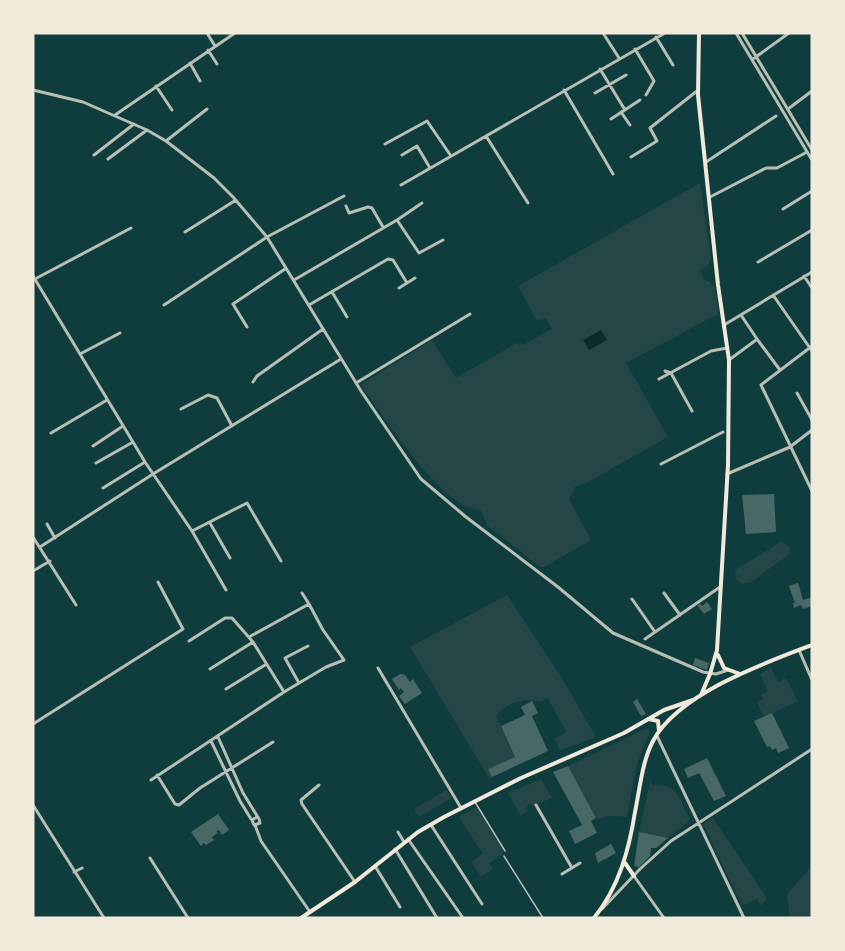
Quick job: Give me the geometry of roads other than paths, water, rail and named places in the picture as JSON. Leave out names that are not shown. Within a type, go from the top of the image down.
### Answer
[{"type":"main road","points":[[699,33],[699,90],[718,285],[729,360],[729,465],[717,650],[701,695]]},
{"type":"main road","points":[[594,918],[624,862],[645,761],[658,733],[675,714],[701,695],[740,674],[812,645]]},
{"type":"main road","points":[[717,650],[719,661],[728,670],[740,674]]},
{"type":"main road","points":[[301,918],[355,882],[406,840],[461,808],[624,733],[674,706],[693,700]]},
{"type":"main road","points":[[649,719],[658,722],[658,733]]},
{"type":"main road","points":[[624,862],[634,876]]},
{"type":"street","points":[[207,33],[215,46]]},
{"type":"street","points":[[115,115],[234,33]]},
{"type":"street","points":[[603,33],[619,58]]},
{"type":"street","points":[[401,185],[665,33]]},
{"type":"street","points":[[736,33],[810,151]]},
{"type":"street","points":[[742,33],[788,109],[810,151],[812,160]]},
{"type":"street","points":[[753,59],[789,33]]},
{"type":"street","points":[[658,35],[673,65]]},
{"type":"street","points":[[635,49],[654,81],[646,95]]},
{"type":"street","points":[[208,50],[217,64]]},
{"type":"street","points":[[189,63],[200,81]]},
{"type":"street","points":[[600,69],[610,84],[630,126]]},
{"type":"street","points":[[595,93],[626,75]]},
{"type":"street","points":[[156,86],[172,110]]},
{"type":"street","points":[[33,90],[83,102],[147,130],[166,141],[214,178],[267,237],[356,383],[421,479],[466,517],[558,587],[613,633],[710,675],[728,670]]},
{"type":"street","points":[[564,90],[613,174]]},
{"type":"street","points":[[631,157],[657,141],[650,128],[699,90]]},
{"type":"street","points":[[788,109],[812,92]]},
{"type":"street","points":[[611,119],[640,100]]},
{"type":"street","points":[[166,141],[207,109]]},
{"type":"street","points":[[706,162],[776,116]]},
{"type":"street","points":[[385,144],[427,121],[451,156]]},
{"type":"street","points":[[94,155],[134,124]]},
{"type":"street","points":[[108,159],[147,130]]},
{"type":"street","points":[[486,136],[528,203]]},
{"type":"street","points":[[402,155],[417,146],[430,168]]},
{"type":"street","points":[[710,197],[766,168],[777,168],[810,151]]},
{"type":"street","points":[[783,209],[812,191]]},
{"type":"street","points":[[164,305],[267,237],[344,196]]},
{"type":"street","points":[[185,232],[236,200]]},
{"type":"street","points":[[294,280],[422,203]]},
{"type":"street","points":[[346,206],[350,213],[368,207],[372,208],[383,227]]},
{"type":"street","points":[[397,220],[419,253],[442,240]]},
{"type":"street","points":[[131,228],[34,277],[145,462],[192,531],[226,590]]},
{"type":"street","points":[[758,262],[812,230]]},
{"type":"street","points":[[309,305],[388,259],[393,260],[407,283]]},
{"type":"street","points":[[247,327],[233,304],[285,269]]},
{"type":"street","points":[[724,325],[812,272]]},
{"type":"street","points":[[804,276],[812,288]]},
{"type":"street","points":[[399,288],[415,278]]},
{"type":"street","points":[[332,292],[347,317]]},
{"type":"street","points":[[773,296],[811,348],[760,385],[812,491]]},
{"type":"street","points":[[356,383],[470,314]]},
{"type":"street","points":[[741,315],[780,370]]},
{"type":"street","points":[[253,382],[256,376],[323,329]]},
{"type":"street","points":[[80,354],[120,333]]},
{"type":"street","points":[[729,360],[757,339]]},
{"type":"street","points":[[659,379],[715,349],[728,348]]},
{"type":"street","points":[[40,547],[153,474],[341,359]]},
{"type":"street","points":[[665,371],[671,373],[692,411]]},
{"type":"street","points":[[797,393],[812,420]]},
{"type":"street","points":[[181,409],[208,395],[217,398],[232,426]]},
{"type":"street","points":[[51,433],[107,400]]},
{"type":"street","points":[[93,446],[123,426]]},
{"type":"street","points":[[727,474],[790,447],[812,430]]},
{"type":"street","points":[[661,464],[723,432]]},
{"type":"street","points":[[96,464],[133,442]]},
{"type":"street","points":[[103,488],[145,462]]},
{"type":"street","points":[[192,531],[247,502],[281,561]]},
{"type":"street","points":[[209,522],[230,558]]},
{"type":"street","points":[[46,524],[55,538]]},
{"type":"street","points":[[33,537],[76,605]]},
{"type":"street","points":[[33,571],[50,561]]},
{"type":"street","points":[[33,724],[183,629],[158,582]]},
{"type":"street","points":[[645,639],[720,586]]},
{"type":"street","points":[[151,780],[284,692],[326,667],[344,660],[323,630],[302,593]]},
{"type":"street","points":[[664,593],[680,615]]},
{"type":"street","points":[[632,599],[655,632]]},
{"type":"street","points":[[249,637],[309,604]]},
{"type":"street","points":[[189,640],[225,618],[231,618],[253,642],[265,665],[284,692]]},
{"type":"street","points":[[210,669],[253,642]]},
{"type":"street","points":[[299,683],[285,658],[308,646]]},
{"type":"street","points":[[799,650],[812,680]]},
{"type":"street","points":[[226,688],[265,665]]},
{"type":"street","points":[[378,668],[461,808]]},
{"type":"street","points":[[658,733],[744,918]]},
{"type":"street","points":[[218,736],[238,782],[260,823],[254,825]]},
{"type":"street","points":[[211,741],[261,841],[310,912]]},
{"type":"street","points":[[157,776],[177,806],[273,742]]},
{"type":"street","points":[[214,748],[221,744]]},
{"type":"street","points":[[598,914],[671,841],[812,749]]},
{"type":"street","points":[[232,784],[238,782]]},
{"type":"street","points":[[320,785],[301,800],[302,804],[355,882]]},
{"type":"street","points":[[33,805],[104,918]]},
{"type":"street","points":[[244,808],[250,805]]},
{"type":"street","points":[[536,805],[572,868]]},
{"type":"street","points":[[252,820],[257,817]]},
{"type":"street","points":[[431,825],[482,904]]},
{"type":"street","points":[[398,832],[463,918]]},
{"type":"street","points":[[395,849],[438,918]]},
{"type":"street","points":[[150,858],[188,918]]},
{"type":"street","points":[[562,874],[580,863]]},
{"type":"street","points":[[375,866],[400,907]]},
{"type":"street","points":[[74,872],[82,868]]},
{"type":"street","points":[[634,876],[664,918]]},
{"type":"lane","points":[[475,801],[505,852]]},
{"type":"lane","points":[[504,856],[543,918]]}]
